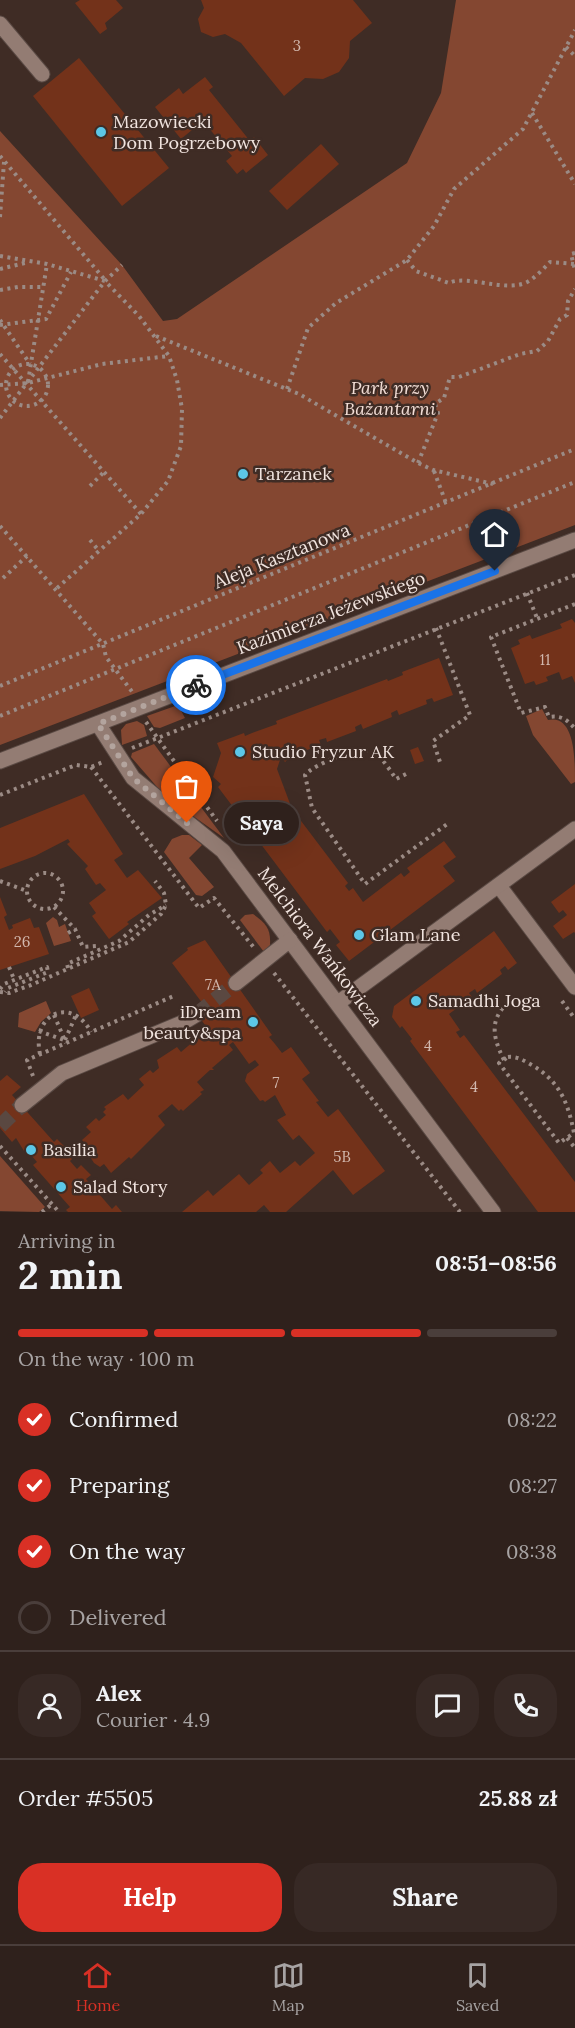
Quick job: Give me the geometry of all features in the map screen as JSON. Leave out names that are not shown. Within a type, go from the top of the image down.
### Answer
[{"type":"street","points":[[0,24],[42,74]]},
{"type":"street","name":"Kazimierza Jeżewskiego","points":[[0,761],[575,540]]},
{"type":"street","name":"Melchiora Wańkowicza","points":[[98,724],[133,778],[159,802],[223,851],[493,1212]]},
{"type":"street","points":[[338,1003],[575,829]]},
{"type":"street","points":[[499,886],[575,987]]},
{"type":"street","points":[[236,983],[290,940]]},
{"type":"street","points":[[22,1106],[62,1073],[182,1023],[197,1014]]},
{"type":"path","points":[[287,389],[308,328],[318,317],[407,260],[434,226],[454,189],[523,129],[575,30]]},
{"type":"path","points":[[566,47],[575,56]]},
{"type":"path","points":[[532,112],[575,184]]},
{"type":"path","points":[[0,156],[105,281],[155,336],[169,356],[177,380],[182,409],[181,446],[168,481],[141,514],[56,589]]},
{"type":"path","points":[[0,217],[4,161]]},
{"type":"path","points":[[2,167],[10,168]]},
{"type":"path","points":[[575,253],[571,254],[575,270]]},
{"type":"path","points":[[0,256],[47,264],[105,281]]},
{"type":"path","points":[[407,260],[416,271],[449,283],[456,279],[488,286],[528,282],[550,261],[574,264]]},
{"type":"path","points":[[0,268],[33,261]]},
{"type":"path","points":[[28,383],[47,264]]},
{"type":"path","points":[[0,418],[105,281],[122,265]]},
{"type":"path","points":[[30,364],[1,322],[46,319],[71,272]]},
{"type":"path","points":[[0,290],[18,286],[43,287]]},
{"type":"path","points":[[418,463],[438,413],[435,404],[444,398],[450,377],[459,377],[520,354],[537,351],[548,341],[560,320],[567,315],[568,301],[575,289]]},
{"type":"path","points":[[155,336],[287,389],[434,470],[494,484]]},
{"type":"path","points":[[0,354],[43,400],[141,514]]},
{"type":"path","points":[[0,385],[28,383],[102,364],[169,356]]},
{"type":"path","points":[[30,364],[39,367],[47,378],[47,392],[43,400],[36,405],[23,406],[12,400],[7,384],[8,376],[23,365],[30,364]]},
{"type":"path","name":"Aleja Kasztanowa","points":[[0,686],[575,449]]},
{"type":"path","points":[[434,470],[446,502]]},
{"type":"path","points":[[90,486],[105,471]]},
{"type":"path","points":[[0,716],[575,482]]},
{"type":"path","points":[[0,526],[103,644],[106,657],[132,693],[155,737]]},
{"type":"path","points":[[90,540],[99,551]]},
{"type":"path","points":[[3,578],[27,556]]},
{"type":"path","points":[[0,795],[76,765],[91,767],[155,737],[575,574]]},
{"type":"path","points":[[528,593],[537,618]]},
{"type":"path","points":[[575,604],[491,637],[521,713],[545,707],[549,717],[556,716],[568,721],[575,729]]},
{"type":"path","points":[[436,628],[470,715],[433,741],[440,762]]},
{"type":"path","points":[[406,774],[396,779],[377,755],[369,750],[359,750],[318,765],[305,775],[312,808],[365,884],[450,822]]},
{"type":"path","points":[[91,767],[199,908],[214,898],[460,1212]]},
{"type":"path","points":[[42,873],[55,876],[60,881],[63,895],[54,907],[42,909],[30,903],[27,891],[29,881],[42,873]]},
{"type":"path","points":[[0,881],[27,891]]},
{"type":"path","points":[[2,991],[31,985],[129,942],[161,914],[166,905],[164,893],[155,881]]},
{"type":"path","points":[[68,968],[67,964],[120,941],[149,915],[166,905]]},
{"type":"path","points":[[54,907],[75,929],[83,947],[96,946],[98,950]]},
{"type":"path","points":[[68,933],[75,929]]},
{"type":"path","points":[[9,967],[14,979]]},
{"type":"path","points":[[47,967],[48,972],[2,991],[4,984],[47,967]]},
{"type":"path","points":[[555,992],[575,1018]]},
{"type":"path","points":[[28,1085],[34,1079],[27,1060],[176,995]]},
{"type":"path","points":[[504,1060],[495,1036],[496,1019],[500,1008],[516,996]]},
{"type":"path","points":[[40,1054],[37,1040],[39,1031],[46,1020],[54,1015],[66,1012],[76,1015],[86,1022],[91,1032]]},
{"type":"path","points":[[54,1015],[65,1042]]},
{"type":"path","points":[[65,1042],[76,1015]]},
{"type":"path","points":[[39,1031],[65,1042]]},
{"type":"path","points":[[513,1057],[523,1060],[558,1084],[569,1107],[574,1133],[567,1138],[559,1143],[499,1063],[513,1057]]},
{"type":"path","points":[[567,1138],[575,1148]]},
{"type":"path","points":[[0,1146],[59,1212]]},
{"type":"path","points":[[42,1212],[52,1204]]},
{"type":"green space","name":"Park przy Bażantarni","points":[[456,0],[575,0],[575,525],[0,745],[0,131],[122,265],[163,321],[177,319],[407,163],[441,93]]},
{"type":"green space","points":[[178,705],[185,718],[160,728],[154,727],[147,716]]},
{"type":"green space","points":[[542,709],[548,720],[557,720],[564,724],[572,740],[575,782],[571,784],[533,735],[526,716]]},
{"type":"green space","points":[[137,721],[144,725],[147,736],[122,745],[121,730],[126,724]]},
{"type":"green space","points":[[154,744],[224,838],[165,796],[131,757],[132,753]]},
{"type":"green space","points":[[189,835],[202,845],[189,858],[214,887],[202,896],[196,895],[164,852],[172,839]]},
{"type":"green space","points":[[253,914],[264,924],[270,935],[270,945],[264,952],[240,920],[245,915]]},
{"type":"green space","points":[[53,917],[57,920],[59,927],[65,924],[71,941],[54,946],[46,923]]},
{"type":"green space","points":[[46,1001],[51,1013],[41,1022],[35,1032],[18,1027],[19,1013]]},
{"type":"green space","points":[[0,1156],[45,1207],[39,1212],[0,1211]]},
{"type":"building","points":[[80,0],[116,0],[123,8],[105,23],[107,29],[100,34],[75,3]]},
{"type":"building","points":[[201,0],[353,0],[372,23],[350,41],[349,58],[339,72],[323,79],[305,78],[284,96],[241,43],[225,34],[213,37],[201,32],[198,19],[204,8]]},
{"type":"building","name":"Mazowiecki Dom Pogrzebowy","points":[[79,58],[169,168],[122,206],[33,96]]},
{"type":"building","points":[[205,77],[213,87],[209,90],[250,141],[254,137],[268,155],[246,173],[243,169],[237,174],[226,161],[232,156],[203,121],[181,139],[155,107],[179,88],[183,94]]},
{"type":"building","points":[[321,144],[339,164],[287,210],[269,191]]},
{"type":"building","points":[[572,619],[575,623],[575,683],[572,676],[562,680],[559,672],[546,677],[548,681],[536,685],[534,681],[525,684],[511,648],[520,644],[518,640],[530,635],[532,639],[562,628],[560,624]]},
{"type":"building","points":[[439,658],[453,695],[434,702],[432,698],[426,700],[427,704],[399,715],[397,710],[391,713],[392,717],[363,729],[361,724],[355,727],[356,731],[327,742],[326,738],[319,740],[321,745],[293,755],[285,762],[281,757],[277,769],[292,809],[348,883],[345,886],[349,891],[353,888],[363,902],[401,873],[404,877],[410,872],[407,868],[444,841],[456,857],[443,866],[455,881],[349,961],[336,945],[340,942],[330,929],[327,932],[218,787],[221,784],[213,777],[221,753],[217,743],[277,724],[276,721],[387,679],[388,681],[403,675],[402,672]]},
{"type":"building","points":[[418,747],[424,761],[415,764],[410,750]]},
{"type":"building","points":[[84,794],[123,854],[114,860],[127,878],[138,870],[162,898],[127,922],[129,924],[109,939],[92,916],[96,913],[89,903],[106,890],[100,883],[96,885],[85,869],[88,866],[67,844],[70,842],[68,839],[35,856],[0,869],[0,828]]},
{"type":"building","points":[[575,884],[575,933],[563,939],[553,926],[567,915],[563,910],[559,913],[551,902]]},
{"type":"building","points":[[0,897],[7,915],[4,917],[9,930],[13,928],[12,925],[30,918],[34,928],[39,927],[49,954],[0,970]]},
{"type":"building","points":[[494,931],[517,963],[508,970],[505,966],[500,970],[502,974],[477,993],[475,989],[469,993],[472,997],[449,1014],[460,1030],[456,1032],[460,1038],[464,1035],[575,1182],[575,1212],[538,1212],[410,1041],[412,1039],[392,1017],[394,1006]]},
{"type":"building","points":[[205,940],[272,1035],[269,1037],[282,1053],[291,1047],[310,1073],[302,1079],[319,1101],[316,1102],[328,1117],[338,1109],[385,1171],[353,1195],[333,1170],[286,1212],[270,1212],[264,1205],[256,1212],[182,1212],[208,1190],[213,1196],[239,1174],[249,1185],[263,1173],[260,1170],[270,1161],[280,1173],[295,1161],[300,1166],[315,1153],[299,1135],[293,1140],[277,1120],[286,1115],[275,1095],[265,1102],[260,1101],[245,1081],[247,1074],[259,1065],[255,1060],[249,1064],[233,1042],[229,1045],[233,1050],[212,1068],[214,1070],[210,1070],[197,1082],[204,1090],[200,1092],[202,1094],[183,1111],[181,1109],[179,1111],[172,1104],[158,1116],[165,1125],[131,1159],[129,1157],[111,1173],[104,1164],[100,1167],[94,1163],[89,1155],[92,1152],[82,1140],[91,1132],[86,1127],[96,1118],[99,1121],[106,1115],[103,1112],[106,1109],[104,1107],[123,1094],[128,1100],[144,1085],[139,1079],[150,1070],[153,1073],[159,1068],[157,1060],[177,1047],[181,1052],[208,1029],[194,1010],[203,1004],[172,963],[188,950],[187,948]]},
{"type":"building","points":[[89,988],[99,1010],[81,1018],[71,996]]},
{"type":"building","points":[[7,1075],[21,1087],[12,1095],[54,1142],[57,1139],[67,1149],[65,1150],[72,1159],[70,1161],[77,1169],[81,1165],[91,1175],[86,1179],[112,1209],[116,1205],[122,1212],[68,1212],[66,1210],[70,1207],[33,1165],[37,1162],[26,1149],[24,1151],[16,1138],[12,1142],[0,1128],[0,1081]]},
{"type":"tunnel","points":[[197,1014],[236,983]]},
{"type":"tunnel","points":[[0,1126],[22,1105]]},
{"type":"way so far","points":[[187,823],[133,778],[98,724],[196,685]]},
{"type":"place","name":"Mazowiecki Dom Pogrzebowy","points":[[101,132]]},
{"type":"place","name":"Tarzanek","points":[[243,474]]},
{"type":"place","name":"Studio Fryzur AK","points":[[240,752]]},
{"type":"place","name":"Saya","points":[[187,823]]},
{"type":"place","name":"Glam Lane","points":[[359,935]]},
{"type":"place","name":"Samadhi Joga","points":[[416,1001]]},
{"type":"place","name":"iDream beauty&spa","points":[[253,1022]]},
{"type":"place","name":"Basilia","points":[[31,1150]]},
{"type":"place","name":"Salad Story","points":[[61,1187]]},
{"type":"route","points":[[196,685],[495,571]]}]
